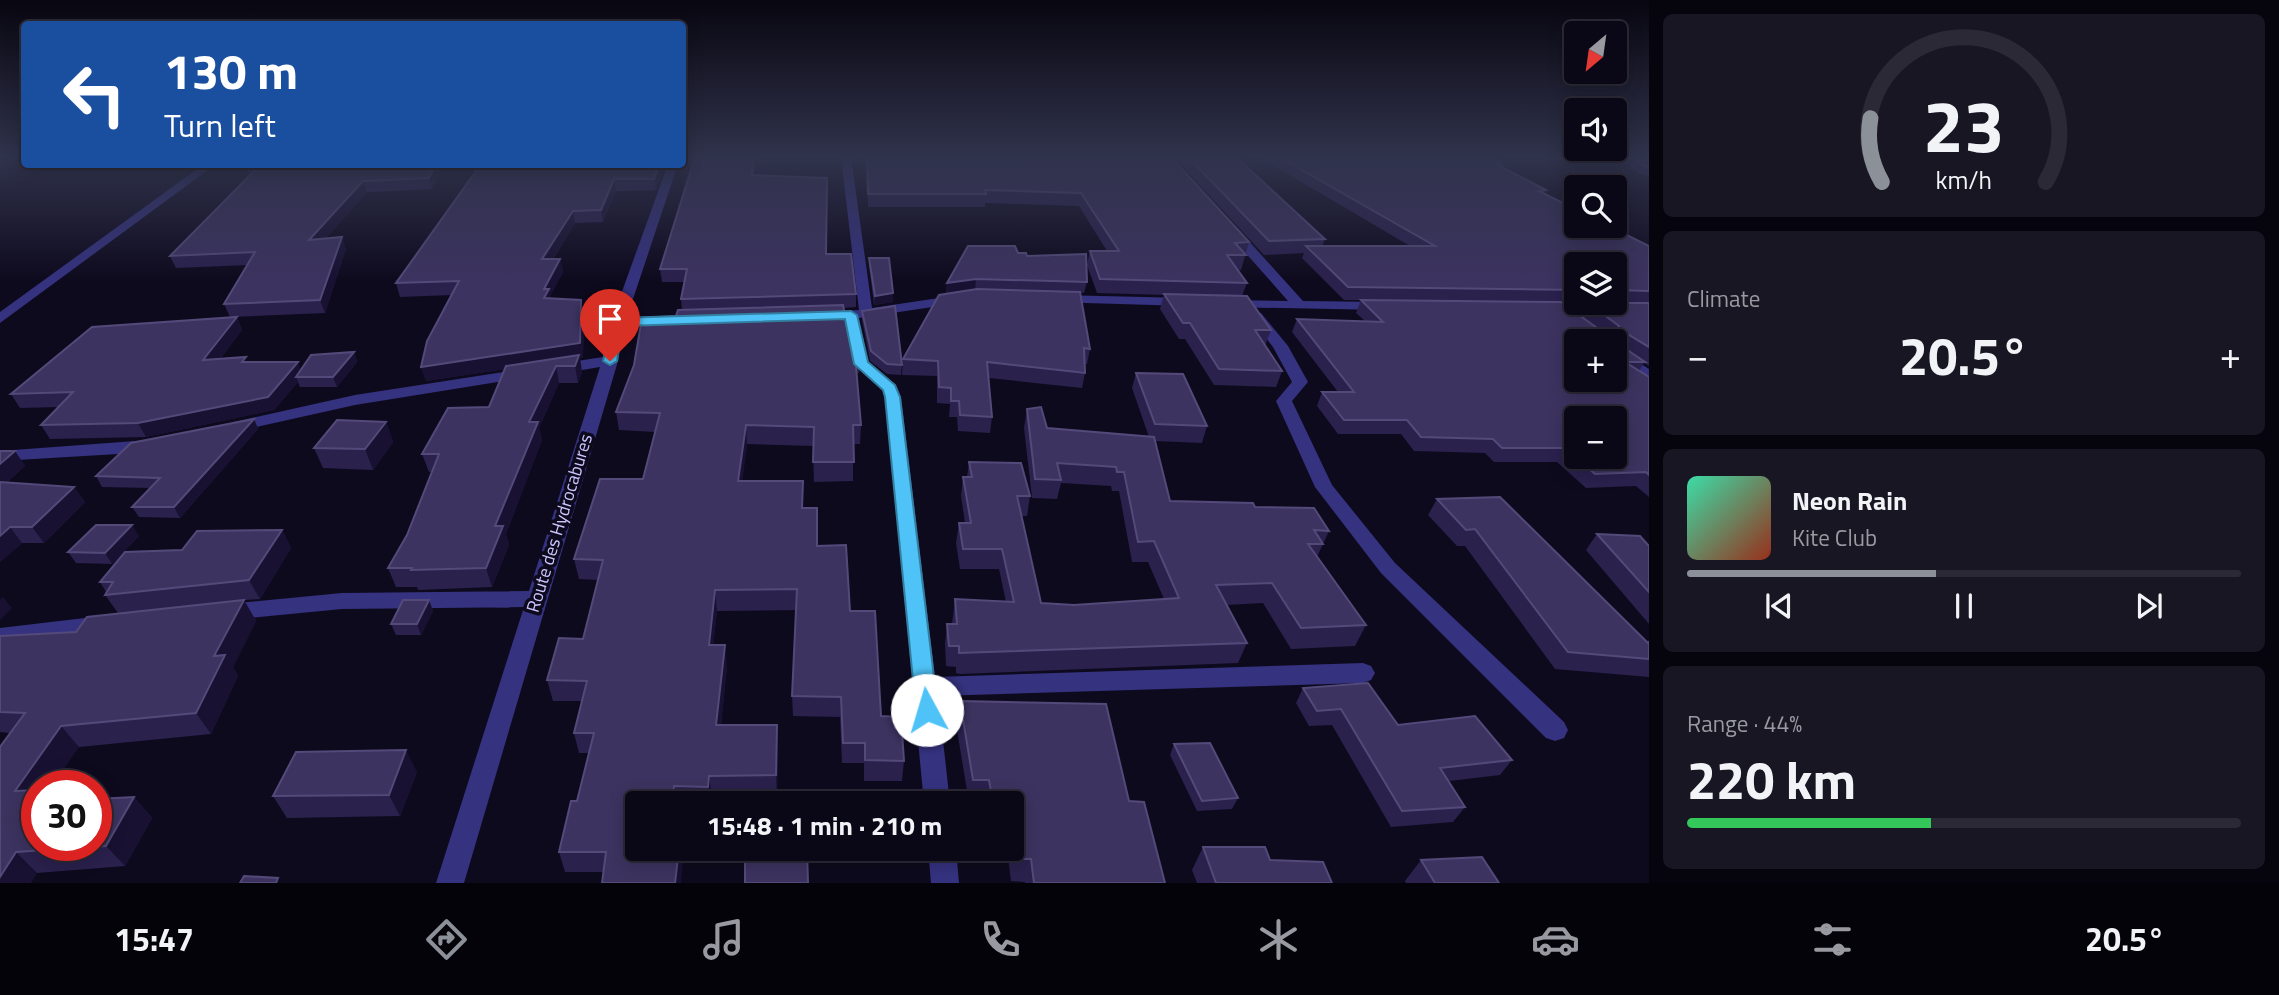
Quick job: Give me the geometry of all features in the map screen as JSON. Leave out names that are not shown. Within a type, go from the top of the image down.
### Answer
[{"type":"street","points":[[0,319],[164,198]]},
{"type":"street","name":"Route des Hydrocabures","points":[[450,883],[535,598],[610,361],[618,322],[661,198]]},
{"type":"street","points":[[849,198],[862,364],[890,388],[892,397],[936,791]]},
{"type":"street","points":[[1220,218],[1300,306]]},
{"type":"street","points":[[799,317],[858,314],[975,298]]},
{"type":"street","points":[[1041,298],[1395,307]]},
{"type":"street","points":[[1248,304],[1264,329],[1280,346],[1300,383],[1284,401],[1324,487],[1388,568],[1555,730]]},
{"type":"street","points":[[1531,308],[1649,309]]},
{"type":"street","points":[[1558,308],[1580,325]]},
{"type":"street","points":[[618,322],[673,320]]},
{"type":"street","points":[[1627,360],[1649,376]]},
{"type":"street","points":[[211,432],[355,400],[610,361]]},
{"type":"street","points":[[0,456],[118,449],[172,441]]},
{"type":"street","points":[[210,613],[342,601],[535,598]]},
{"type":"street","points":[[0,637],[118,623]]},
{"type":"street","points":[[925,687],[1363,673]]},
{"type":"street","points":[[943,861],[945,883]]},
{"type":"building","points":[[227,198],[347,198],[309,240],[342,237],[320,300],[224,304],[255,252],[170,256]]},
{"type":"building","points":[[457,198],[606,198],[601,210],[573,211],[542,259],[560,259],[544,289],[549,289],[544,298],[581,300],[580,343],[421,367],[427,341],[459,281],[396,283]]},
{"type":"building","points":[[682,198],[827,198],[826,254],[851,254],[856,294],[681,299],[687,269],[660,269]]},
{"type":"building","points":[[1084,198],[1209,198],[1249,242],[1235,243],[1246,255],[1227,255],[1247,283],[1100,279],[1090,251],[1119,251]]},
{"type":"building","points":[[1228,198],[1281,198],[1325,239],[1269,241]]},
{"type":"building","points":[[1351,198],[1553,198],[1564,203],[1564,238],[1627,238],[1627,235],[1649,246],[1649,291],[1627,290],[1627,252],[1564,252],[1564,290],[1348,287],[1306,246],[1435,246]]},
{"type":"building","points":[[968,246],[1015,246],[1018,253],[1026,253],[1027,256],[1086,254],[1087,282],[976,279],[947,283]]},
{"type":"building","points":[[869,258],[889,258],[893,293],[875,296]]},
{"type":"building","points":[[977,289],[1080,292],[1090,349],[1084,348],[1085,373],[987,362],[992,417],[960,415],[959,401],[951,401],[951,388],[939,387],[938,361],[903,359],[939,295]]},
{"type":"building","points":[[1164,294],[1247,296],[1271,330],[1255,330],[1282,371],[1219,369],[1190,323],[1183,323]]},
{"type":"building","points":[[1361,300],[1561,302],[1564,304],[1564,315],[1579,315],[1599,329],[1564,329],[1564,392],[1627,392],[1627,363],[1649,377],[1649,475],[1646,472],[1595,474],[1589,469],[1627,469],[1627,406],[1564,406],[1564,448],[1502,448],[1493,439],[1421,437],[1407,420],[1344,420],[1322,392],[1354,392],[1297,319],[1383,322]]},
{"type":"building","points":[[1627,303],[1649,303],[1649,347],[1627,334],[1627,329],[1618,329],[1619,326],[1604,315],[1627,315]]},
{"type":"building","points":[[843,305],[851,347],[860,355],[855,355],[861,425],[853,425],[854,462],[813,462],[814,427],[746,425],[738,481],[803,481],[802,508],[817,508],[817,546],[846,545],[850,611],[875,611],[881,716],[901,717],[904,761],[865,760],[865,743],[843,743],[841,697],[792,696],[797,589],[715,590],[709,645],[725,645],[716,725],[777,725],[776,775],[709,776],[708,787],[674,786],[673,791],[625,791],[625,861],[678,861],[675,883],[602,883],[606,852],[559,852],[571,801],[577,801],[594,733],[574,733],[587,681],[547,680],[559,638],[583,639],[603,560],[574,559],[600,479],[643,479],[660,413],[616,412],[634,365],[642,318],[676,316],[678,310]]},
{"type":"building","points":[[895,306],[902,365],[887,364],[871,351],[862,311]]},
{"type":"building","points":[[237,317],[203,360],[246,357],[242,362],[298,362],[268,397],[138,423],[41,425],[73,392],[11,394],[92,327]]},
{"type":"building","points":[[1627,350],[1645,362],[1627,362]]},
{"type":"building","points":[[354,352],[333,377],[296,377],[311,355]]},
{"type":"building","points":[[579,355],[575,366],[556,366],[529,422],[538,422],[495,526],[503,526],[486,568],[388,568],[407,535],[439,454],[422,454],[448,408],[489,407],[506,366]]},
{"type":"building","points":[[1136,373],[1183,374],[1207,426],[1155,424]]},
{"type":"building","points":[[1041,407],[1047,428],[1154,437],[1170,501],[1314,508],[1329,531],[1314,530],[1323,544],[1308,544],[1366,625],[1301,628],[1272,583],[1216,585],[1247,643],[959,653],[959,646],[949,646],[947,624],[957,624],[955,599],[1014,602],[1002,549],[963,549],[959,523],[971,523],[963,477],[972,477],[969,462],[1021,463],[1030,496],[1017,496],[1041,603],[1074,605],[1179,598],[1154,541],[1138,542],[1124,472],[1117,472],[1116,467],[1057,463],[1061,480],[1035,479],[1027,409]]},
{"type":"building","points":[[254,419],[174,507],[132,507],[160,478],[96,476],[131,443]]},
{"type":"building","points":[[337,420],[386,422],[365,449],[314,448]]},
{"type":"building","points":[[0,451],[15,451],[0,464]]},
{"type":"building","points":[[0,482],[74,487],[32,527],[10,527],[0,536]]},
{"type":"building","points":[[1500,497],[1649,642],[1649,659],[1568,652],[1475,529],[1466,530],[1437,499]]},
{"type":"building","points":[[96,525],[132,525],[105,553],[68,552]]},
{"type":"building","points":[[282,530],[249,580],[105,595],[113,582],[100,582],[125,552],[182,550],[197,531]]},
{"type":"building","points":[[1597,534],[1640,536],[1649,546],[1649,592]]},
{"type":"building","points":[[244,600],[214,656],[225,655],[196,713],[61,726],[30,770],[21,770],[21,783],[15,791],[21,791],[21,852],[16,852],[0,877],[0,747],[25,713],[0,712],[0,636],[76,632],[87,617]]},
{"type":"building","points":[[403,600],[429,600],[417,624],[391,624]]},
{"type":"building","points":[[1368,683],[1398,725],[1475,716],[1512,760],[1440,768],[1465,807],[1402,811],[1341,709],[1317,711],[1303,688]]},
{"type":"building","points":[[960,701],[1106,704],[1129,801],[1144,802],[1165,883],[1034,883],[1031,859],[1024,859],[1024,791],[991,791],[989,780],[973,780]]},
{"type":"building","points":[[1210,743],[1238,798],[1202,801],[1174,744]]},
{"type":"building","points":[[406,750],[389,795],[273,796],[296,752]]},
{"type":"building","points":[[134,797],[112,836],[112,798]]},
{"type":"building","points":[[1203,847],[1265,847],[1270,860],[1323,862],[1332,883],[1216,883]]},
{"type":"building","points":[[1482,857],[1499,883],[1435,883],[1421,860]]},
{"type":"building","points":[[745,861],[807,861],[808,883],[745,883]]},
{"type":"building","points":[[244,876],[278,878],[276,883],[240,883]]},
{"type":"route","points":[[610,361],[618,322],[851,315],[862,364],[890,388],[892,397],[927,710]]}]
